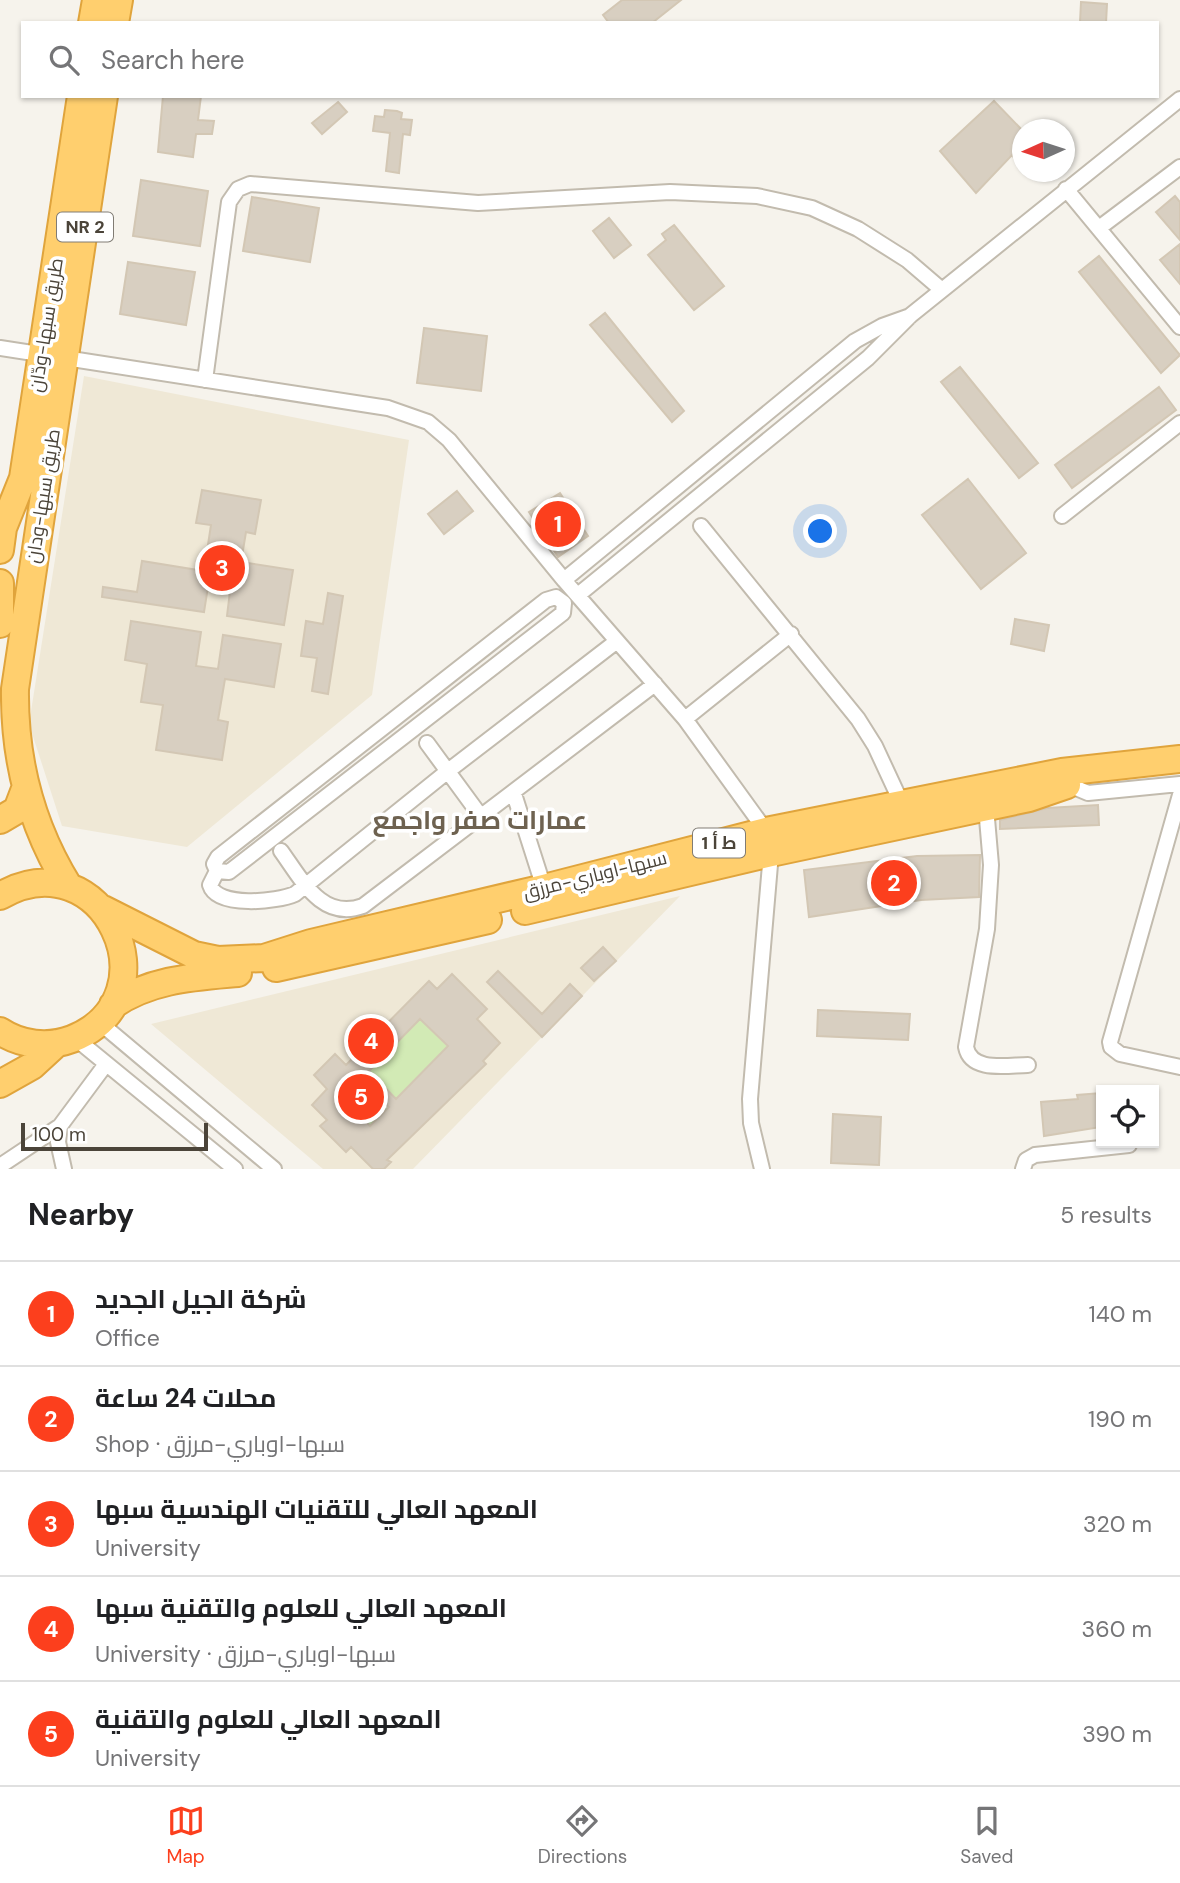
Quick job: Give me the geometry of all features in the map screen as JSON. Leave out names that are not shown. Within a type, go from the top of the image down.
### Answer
[{"type":"highway","points":[[92,21],[96,0]]},
{"type":"highway","points":[[116,21],[119,0]]},
{"type":"highway","name":"طريق سبها-ودّان","points":[[0,550],[3,528],[23,478],[54,357],[81,98]]},
{"type":"highway","name":"طريق سبها-ودان","points":[[69,887],[44,844],[25,789],[16,739],[17,664],[54,357],[104,98]]},
{"type":"highway","points":[[0,583],[0,624]]},
{"type":"highway","name":"سبها-اوباري-مرزق","points":[[66,1040],[139,990],[171,980],[265,964],[315,961],[769,842],[901,802],[1062,772],[1180,759]]},
{"type":"highway","name":"سبها-اوباري-مرزق","points":[[69,887],[161,942],[194,955],[265,964],[311,943],[544,888],[769,842],[986,807],[1102,778],[1180,772]]},
{"type":"highway","points":[[0,820],[17,810],[25,789]]},
{"type":"highway","points":[[0,896],[32,884],[69,887]]},
{"type":"highway","points":[[103,909],[116,928],[124,961],[121,984],[106,1013]]},
{"type":"highway","points":[[0,1031],[24,1042],[66,1040]]},
{"type":"highway","points":[[0,1084],[25,1071],[66,1040]]},
{"type":"street","points":[[578,595],[881,347],[911,315],[1180,99]]},
{"type":"street","points":[[1099,228],[1180,167]]},
{"type":"street","points":[[205,380],[227,208],[234,193],[250,184],[478,204],[660,192],[757,195],[812,208],[858,229],[899,255],[942,290]]},
{"type":"street","points":[[1066,189],[1180,327]]},
{"type":"street","points":[[565,580],[869,333],[911,315]]},
{"type":"street","points":[[0,348],[388,408],[428,422],[449,440],[685,719],[769,842],[750,1099],[751,1123],[762,1169]]},
{"type":"street","points":[[813,376],[826,391]]},
{"type":"street","points":[[1062,516],[1180,423]]},
{"type":"street","points":[[731,444],[741,459]]},
{"type":"street","points":[[701,526],[791,634],[864,728],[901,802]]},
{"type":"street","points":[[216,871],[223,874],[229,872],[563,613],[562,600],[556,597],[546,600],[218,857],[210,886],[214,894],[221,898],[273,901],[295,894],[448,771],[617,641]]},
{"type":"street","points":[[685,719],[791,634]]},
{"type":"street","points":[[281,852],[317,899],[331,907],[347,910],[363,906],[655,684]]},
{"type":"street","points":[[404,709],[417,727]]},
{"type":"street","points":[[427,743],[482,818]]},
{"type":"street","points":[[1069,785],[1088,793],[1180,784]]},
{"type":"street","points":[[513,794],[544,888]]},
{"type":"street","points":[[1180,795],[1110,1042],[1120,1054],[1180,1067]]},
{"type":"street","points":[[986,807],[991,865],[987,929],[966,1047],[969,1057],[976,1063],[1028,1065]]},
{"type":"street","points":[[106,1013],[274,1169]]},
{"type":"street","points":[[66,1040],[106,1064],[234,1169]]},
{"type":"street","points":[[0,1166],[60,1126],[106,1064]]},
{"type":"street","points":[[60,1126],[58,1142],[64,1169]]},
{"type":"street","points":[[1023,1169],[1026,1160],[1035,1155],[1101,1148]]},
{"type":"shaded area","points":[[84,376],[409,440],[372,695],[187,847],[62,826],[29,724]]},
{"type":"shaded area","points":[[680,896],[413,1169],[323,1169],[151,1024]]},
{"type":"green space","points":[[420,1019],[448,1047],[396,1099],[369,1071]]},
{"type":"green space","points":[[358,1081],[387,1109],[370,1126],[341,1098]]},
{"type":"building","points":[[622,0],[681,0],[655,21],[608,21],[603,15]]},
{"type":"building","points":[[1081,2],[1107,4],[1106,21],[1080,21]]},
{"type":"building","points":[[163,98],[201,98],[198,120],[214,121],[212,134],[196,134],[193,157],[158,152]]},
{"type":"building","points":[[994,101],[1012,120],[1012,155],[976,193],[940,151]]},
{"type":"building","points":[[338,102],[347,112],[322,134],[312,123]]},
{"type":"building","points":[[385,110],[397,111],[402,113],[401,119],[412,120],[410,135],[403,134],[399,173],[386,171],[390,133],[373,131],[375,116],[384,117]]},
{"type":"building","points":[[141,180],[208,191],[200,246],[133,236]]},
{"type":"building","points":[[1175,196],[1180,202],[1180,240],[1156,212]]},
{"type":"building","points":[[252,197],[319,208],[310,262],[243,251]]},
{"type":"building","points":[[609,218],[631,245],[614,258],[593,231]]},
{"type":"building","points":[[674,225],[724,286],[694,310],[648,255],[666,240],[662,234]]},
{"type":"building","points":[[1180,244],[1180,284],[1160,260]]},
{"type":"building","points":[[1099,256],[1180,355],[1161,373],[1079,272]]},
{"type":"building","points":[[128,262],[195,272],[186,325],[120,314]]},
{"type":"building","points":[[605,313],[684,411],[672,422],[590,325]]},
{"type":"building","points":[[424,328],[487,336],[481,391],[417,383]]},
{"type":"building","points":[[960,367],[1038,463],[1019,478],[941,382]]},
{"type":"building","points":[[1159,387],[1176,410],[1072,488],[1055,465]]},
{"type":"building","points":[[968,479],[1026,553],[981,589],[922,515]]},
{"type":"building","points":[[202,490],[261,500],[255,534],[246,532],[241,562],[293,570],[284,625],[227,616],[231,583],[209,580],[204,612],[102,597],[103,587],[137,592],[142,561],[204,571],[211,525],[196,523]]},
{"type":"building","points":[[457,491],[473,511],[444,534],[428,514]]},
{"type":"building","points":[[560,493],[588,536],[558,557],[529,512]]},
{"type":"building","points":[[328,593],[343,596],[328,694],[312,691],[317,658],[301,656],[306,621],[323,624]]},
{"type":"building","points":[[1015,619],[1049,625],[1044,651],[1011,644]]},
{"type":"building","points":[[131,621],[201,632],[196,666],[218,669],[223,635],[281,644],[274,687],[225,679],[218,720],[228,722],[222,760],[156,750],[163,705],[141,702],[147,664],[125,660]]},
{"type":"building","points":[[1098,805],[1099,825],[1000,829],[1000,820],[1047,808]]},
{"type":"building","points":[[980,855],[979,897],[921,900],[809,917],[804,870],[917,856]]},
{"type":"building","points":[[603,947],[616,961],[594,981],[581,968]]},
{"type":"building","points":[[498,971],[542,1014],[570,984],[582,996],[542,1037],[487,982]]},
{"type":"building","points":[[452,974],[487,1009],[477,1019],[500,1043],[483,1061],[486,1064],[387,1160],[391,1162],[384,1169],[373,1169],[351,1147],[346,1152],[320,1126],[327,1120],[312,1105],[327,1089],[314,1075],[335,1054],[346,1065],[429,981],[437,989]],"holes":[[[420,1019],[448,1046],[396,1099],[369,1071]],[[358,1081],[389,1107],[370,1126],[341,1098]]]},
{"type":"building","points":[[818,1010],[910,1014],[908,1040],[817,1036]]},
{"type":"building","points":[[1096,1093],[1096,1128],[1044,1136],[1041,1102],[1078,1099],[1077,1095]]},
{"type":"building","points":[[833,1114],[881,1117],[879,1165],[831,1163]]},
{"type":"place","name":"شركة الجيل الجديد","points":[[558,524]]},
{"type":"place","name":"المعهد العالي للتقنيات الهندسية سبها","points":[[222,568]]},
{"type":"place","name":"محلات 24 ساعة","points":[[894,883]]},
{"type":"place","name":"المعهد العالي للعلوم والتقنية سبها","points":[[371,1041]]},
{"type":"place","name":"المعهد العالي للعلوم والتقنية","points":[[361,1097]]},
{"type":"district","name":"عمارات صفر واجمع","points":[[480,820]]}]
